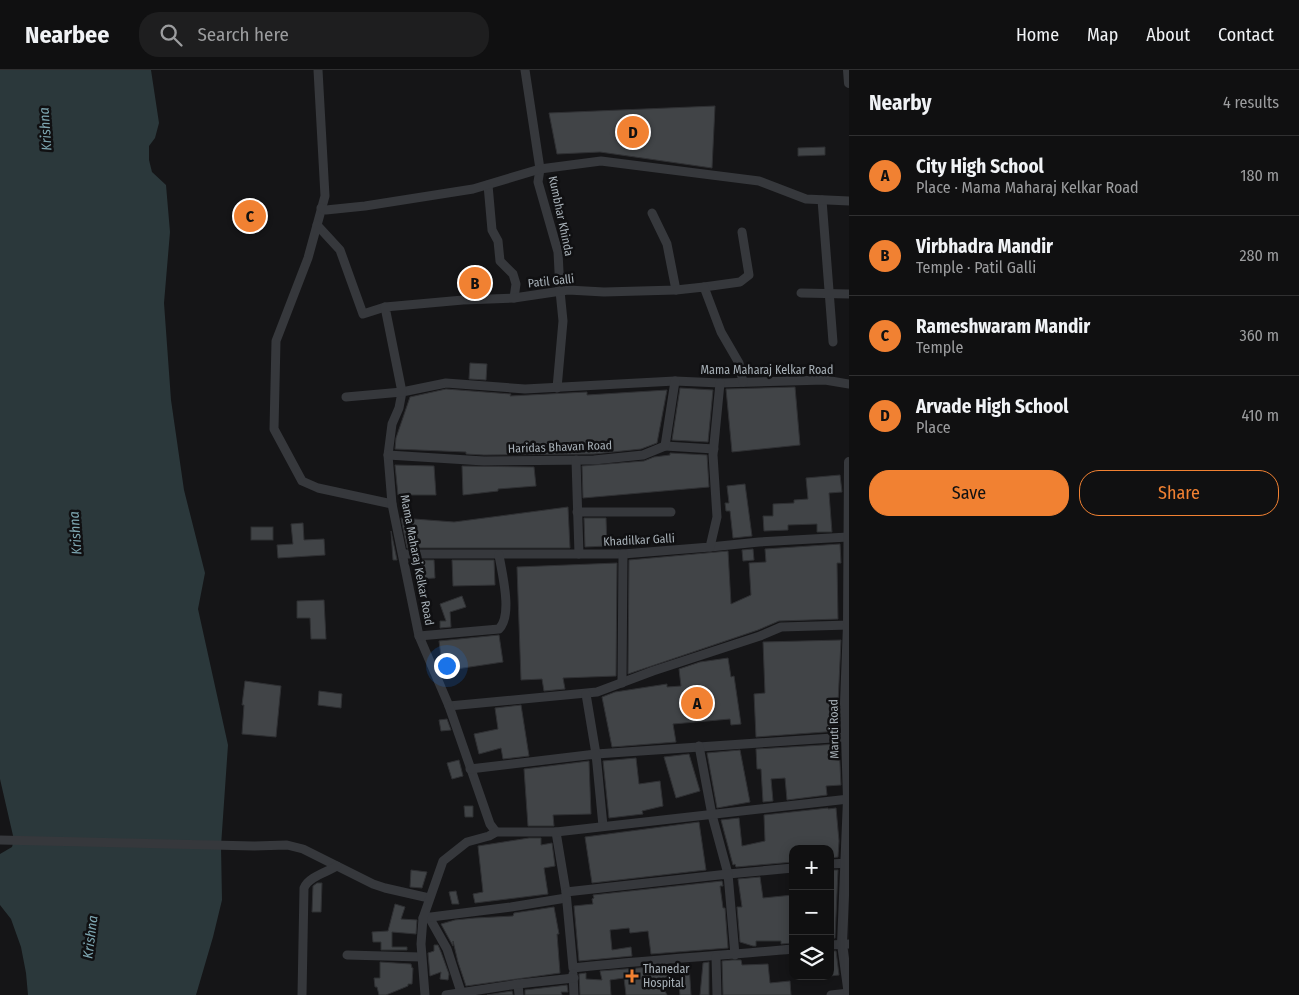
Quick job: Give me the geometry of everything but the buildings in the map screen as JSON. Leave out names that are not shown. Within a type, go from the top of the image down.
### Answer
[{"type":"street","points":[[318,70],[324,196],[308,258],[276,341],[274,429],[302,482],[318,488],[392,504]]},
{"type":"street","name":"Kumbhar Khinda","points":[[525,70],[540,169],[538,182],[558,252],[563,321],[557,388]]},
{"type":"street","points":[[848,70],[849,83]]},
{"type":"street","points":[[321,208],[326,210],[365,206],[473,189],[540,169],[600,162],[760,181],[806,199],[849,201]]},
{"type":"street","points":[[488,185],[492,230],[498,241],[500,261],[513,274],[516,284],[514,298]]},
{"type":"street","points":[[822,200],[833,342]]},
{"type":"street","points":[[652,212],[667,244],[676,290]]},
{"type":"street","name":"Patil Galli","points":[[317,225],[340,250],[363,314],[385,307],[463,300],[514,298],[560,291],[676,290],[740,282],[749,275],[742,232]]},
{"type":"street","points":[[704,287],[722,332],[739,363],[743,382]]},
{"type":"street","points":[[801,293],[849,294]]},
{"type":"street","points":[[346,396],[402,392],[385,307]]},
{"type":"street","name":"Mama Maharaj Kelkar Road","points":[[496,832],[490,824],[449,706],[419,636],[405,574],[403,554],[392,504],[388,455],[392,424],[399,408],[402,392],[446,383],[525,389],[675,381],[720,383],[825,380],[849,384]]},
{"type":"street","points":[[675,381],[665,446],[714,449]]},
{"type":"street","points":[[710,547],[716,517],[714,449],[720,383]]},
{"type":"street","name":"Haridas Bhavan Road","points":[[388,455],[484,461],[576,460],[643,455],[665,446]]},
{"type":"street","points":[[576,460],[579,554]]},
{"type":"street","name":"Maruti Road","points":[[849,462],[847,703],[849,799],[845,944],[849,994]]},
{"type":"street","points":[[577,512],[671,512]]},
{"type":"street","name":"Khadilkar Galli","points":[[403,554],[622,554],[848,536]]},
{"type":"street","points":[[622,554],[622,683]]},
{"type":"street","points":[[419,636],[499,629],[505,619],[506,604],[499,555]]},
{"type":"street","points":[[449,706],[586,694],[601,691],[781,627],[849,625]]},
{"type":"street","points":[[586,694],[596,754],[603,826]]},
{"type":"street","points":[[470,769],[596,754],[847,737]]},
{"type":"street","points":[[699,746],[712,815],[728,874],[735,955]]},
{"type":"street","points":[[425,995],[421,944],[429,898],[442,861],[467,842],[496,832],[556,832],[849,799]]},
{"type":"street","points":[[556,832],[566,895],[574,995]]},
{"type":"street","points":[[0,840],[288,846],[303,850],[385,888],[429,898]]},
{"type":"street","points":[[834,864],[847,863]]},
{"type":"street","points":[[302,995],[304,888],[310,880],[337,866]]},
{"type":"street","points":[[426,918],[511,907],[566,895],[728,874],[789,868]]},
{"type":"street","points":[[426,918],[447,949],[461,992]]},
{"type":"street","points":[[573,968],[789,949]]},
{"type":"street","points":[[347,955],[422,957]]},
{"type":"street","points":[[716,957],[717,995]]},
{"type":"street","points":[[446,995],[574,978]]},
{"type":"street","points":[[518,984],[519,995]]},
{"type":"street","points":[[831,995],[849,994]]},
{"type":"water","name":"Krishna","points":[[0,70],[151,70],[159,123],[155,138],[149,146],[149,160],[152,172],[166,185],[170,232],[164,303],[171,400],[184,490],[205,573],[198,609],[228,745],[221,846],[222,900],[196,995],[28,995],[21,947],[11,919],[0,905],[0,854],[12,847],[14,840],[0,779]]},
{"type":"place","name":"Arvade High School","points":[[633,132]]},
{"type":"place","name":"Rameshwaram Mandir","points":[[250,216]]},
{"type":"place","name":"Virbhadra Mandir","points":[[475,283]]},
{"type":"place","name":"City High School","points":[[697,703]]},
{"type":"place","name":"Thanedar Hospital","points":[[632,976]]}]
